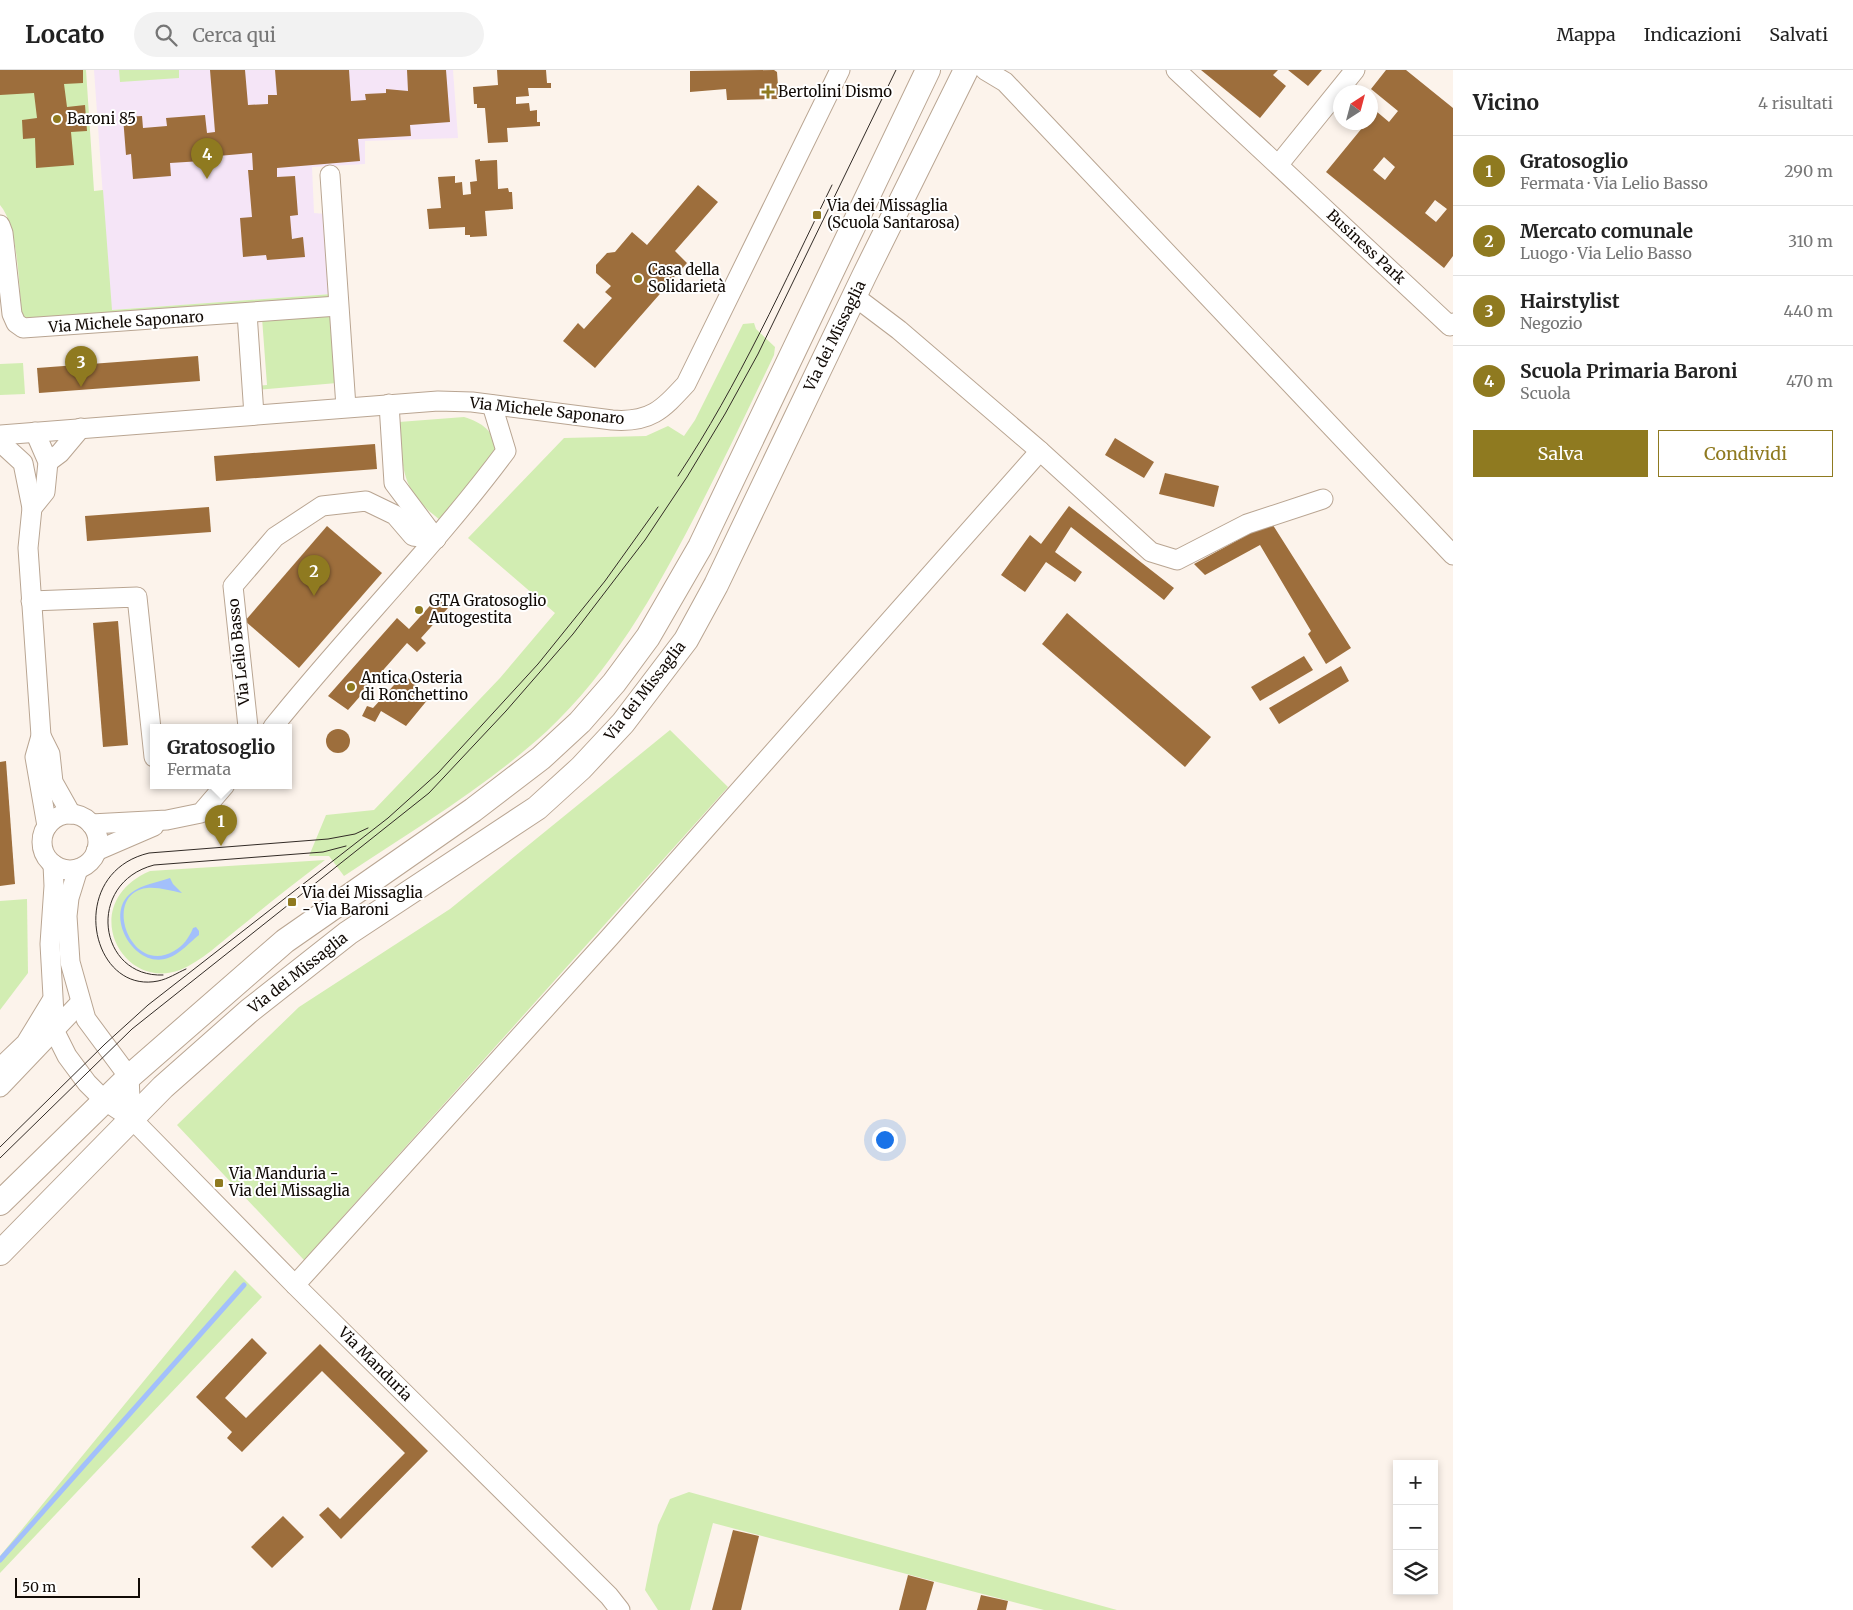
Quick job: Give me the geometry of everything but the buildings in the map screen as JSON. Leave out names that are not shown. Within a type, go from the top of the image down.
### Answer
[{"type":"main road","name":"Via dei Missaglia","points":[[0,1202],[129,1077],[285,941],[473,810],[541,758],[580,722],[614,683],[648,637],[700,547],[928,70]]},
{"type":"main road","name":"Via dei Missaglia","points":[[0,1253],[175,1075],[249,1010],[348,933],[537,808],[581,768],[622,723],[686,640],[716,585],[854,296],[966,70]]},
{"type":"street","name":"Via Michele Saponaro","points":[[0,435],[346,407],[453,401],[623,421],[649,416],[670,402],[686,384],[840,70]]},
{"type":"street","points":[[985,70],[1004,82],[1453,555]]},
{"type":"street","name":"Business Park","points":[[1176,70],[1279,164],[1450,326],[1453,323]]},
{"type":"street","points":[[1279,164],[1355,70]]},
{"type":"street","points":[[330,175],[346,407]]},
{"type":"street","name":"Via Michele Saponaro","points":[[0,225],[3,233],[12,314],[19,326],[26,329],[338,306]]},
{"type":"street","points":[[854,296],[899,330],[1040,451],[1151,552],[1177,560],[1247,524],[1323,499]]},
{"type":"street","points":[[247,313],[254,414]]},
{"type":"street","points":[[389,404],[394,483],[436,539]]},
{"type":"street","points":[[275,724],[307,684],[466,505],[506,451],[492,405]]},
{"type":"street","points":[[48,462],[60,453],[81,428]]},
{"type":"street","points":[[32,508],[45,492],[48,462],[35,432],[29,440],[23,463],[32,508],[28,548],[41,736],[34,758],[47,826],[42,844],[46,858],[53,864],[67,870],[78,869],[89,862],[96,851],[97,836],[91,824],[82,817],[71,814],[58,817],[47,826]]},
{"type":"street","points":[[0,442],[23,463]]},
{"type":"street","points":[[295,1285],[609,938],[1040,451]]},
{"type":"street","name":"Via Lelio Basso","points":[[248,724],[233,586],[275,538],[322,506],[366,501],[395,515],[413,536],[436,539]]},
{"type":"street","points":[[31,601],[137,597],[150,724]]},
{"type":"street","points":[[41,736],[50,754],[53,782],[71,814]]},
{"type":"street","points":[[91,824],[167,820],[201,813],[222,789]]},
{"type":"street","points":[[96,851],[167,820]]},
{"type":"street","points":[[53,864],[54,886],[50,944],[55,1032],[67,1056],[87,1083],[104,1100],[131,1118]]},
{"type":"street","points":[[78,869],[69,898],[67,916],[70,962],[86,1019],[129,1077],[131,1118]]},
{"type":"street","points":[[52,1002],[80,1003]]},
{"type":"street","points":[[0,1068],[26,1043],[52,1002]]},
{"type":"street","points":[[0,1087],[55,1032],[80,1003]]},
{"type":"street","name":"Via Manduria","points":[[131,1118],[620,1610]]},
{"type":"shaded area","points":[[94,70],[453,70],[458,138],[365,141],[365,164],[312,167],[314,213],[326,214],[332,294],[111,310]]},
{"type":"green space","points":[[0,70],[86,70],[94,191],[103,190],[112,310],[332,294],[331,299],[22,320],[15,243],[6,215],[0,205]]},
{"type":"green space","points":[[119,70],[179,70],[179,78],[120,82]]},
{"type":"green space","points":[[332,312],[337,383],[256,390],[255,386],[267,385],[262,318]]},
{"type":"green space","points":[[754,323],[756,329],[775,347],[774,355],[715,477],[663,575],[630,631],[591,683],[547,731],[499,771],[344,876],[329,856],[309,856],[326,815],[374,810],[500,678],[555,613],[468,538],[564,438],[646,436],[668,426],[684,436],[695,420],[743,324]]},
{"type":"green space","points":[[23,363],[25,394],[0,395],[0,364]]},
{"type":"green space","points":[[464,417],[471,419],[488,430],[494,441],[495,456],[443,522],[419,500],[411,490],[406,479],[403,467],[399,422]]},
{"type":"green space","points":[[670,730],[728,787],[304,1260],[177,1125],[299,1007],[450,909]]},
{"type":"green space","points":[[325,860],[211,951],[196,962],[180,970],[159,973],[140,968],[125,957],[115,941],[111,922],[115,903],[128,885],[150,871]]},
{"type":"green space","points":[[27,899],[28,973],[0,1010],[0,901]]},
{"type":"green space","points":[[235,1270],[262,1297],[0,1573],[0,1556]]},
{"type":"green space","points":[[689,1492],[1117,1610],[1044,1610],[713,1523],[690,1610],[658,1610],[645,1590],[658,1525],[670,1499]]},
{"type":"water","points":[[170,878],[182,893],[147,888],[133,893],[126,904],[124,917],[127,931],[134,944],[145,953],[158,956],[174,951],[190,935],[193,928],[196,927],[199,931],[199,935],[177,954],[156,960],[144,956],[134,949],[122,926],[120,914],[123,903],[135,890]]},
{"type":"waterway","points":[[0,1560],[244,1285]]},
{"type":"tram line","points":[[0,1158],[132,1029],[429,793],[506,711],[573,634],[645,540],[687,477],[725,414],[758,354],[896,70]]},
{"type":"tram line","points":[[678,476],[721,406],[741,369],[832,185]]},
{"type":"tram line","points":[[0,1147],[105,1044],[148,1005],[388,818],[438,773],[538,664],[605,581],[658,507]]},
{"type":"tram line","points":[[186,969],[158,981],[135,980],[116,970],[103,952],[96,930],[97,906],[105,883],[122,865],[149,853],[328,839],[355,834],[368,828]]},
{"type":"tram line","points":[[163,975],[141,972],[124,962],[113,946],[108,928],[109,909],[117,890],[132,875],[154,865],[323,852],[346,846]]},
{"type":"place","name":"Bertolini Dismo","points":[[768,92]]},
{"type":"place","name":"Baroni 85","points":[[57,119]]},
{"type":"place","name":"Scuola Primaria Baroni","points":[[207,179]]},
{"type":"place","name":"Via dei Missaglia (Scuola Santarosa)","points":[[817,215]]},
{"type":"place","name":"Casa della Solidarietà","points":[[638,279]]},
{"type":"place","name":"Hairstylist","points":[[81,387]]},
{"type":"place","name":"Mercato comunale","points":[[314,596]]},
{"type":"place","name":"GTA Gratosoglio Autogestita","points":[[419,610]]},
{"type":"place","name":"Antica Osteria di Ronchettino","points":[[351,687]]},
{"type":"place","name":"Gratosoglio","points":[[221,846]]},
{"type":"place","name":"Via dei Missaglia - Via Baroni","points":[[292,902]]},
{"type":"place","name":"Via Manduria - Via dei Missaglia","points":[[219,1183]]}]
